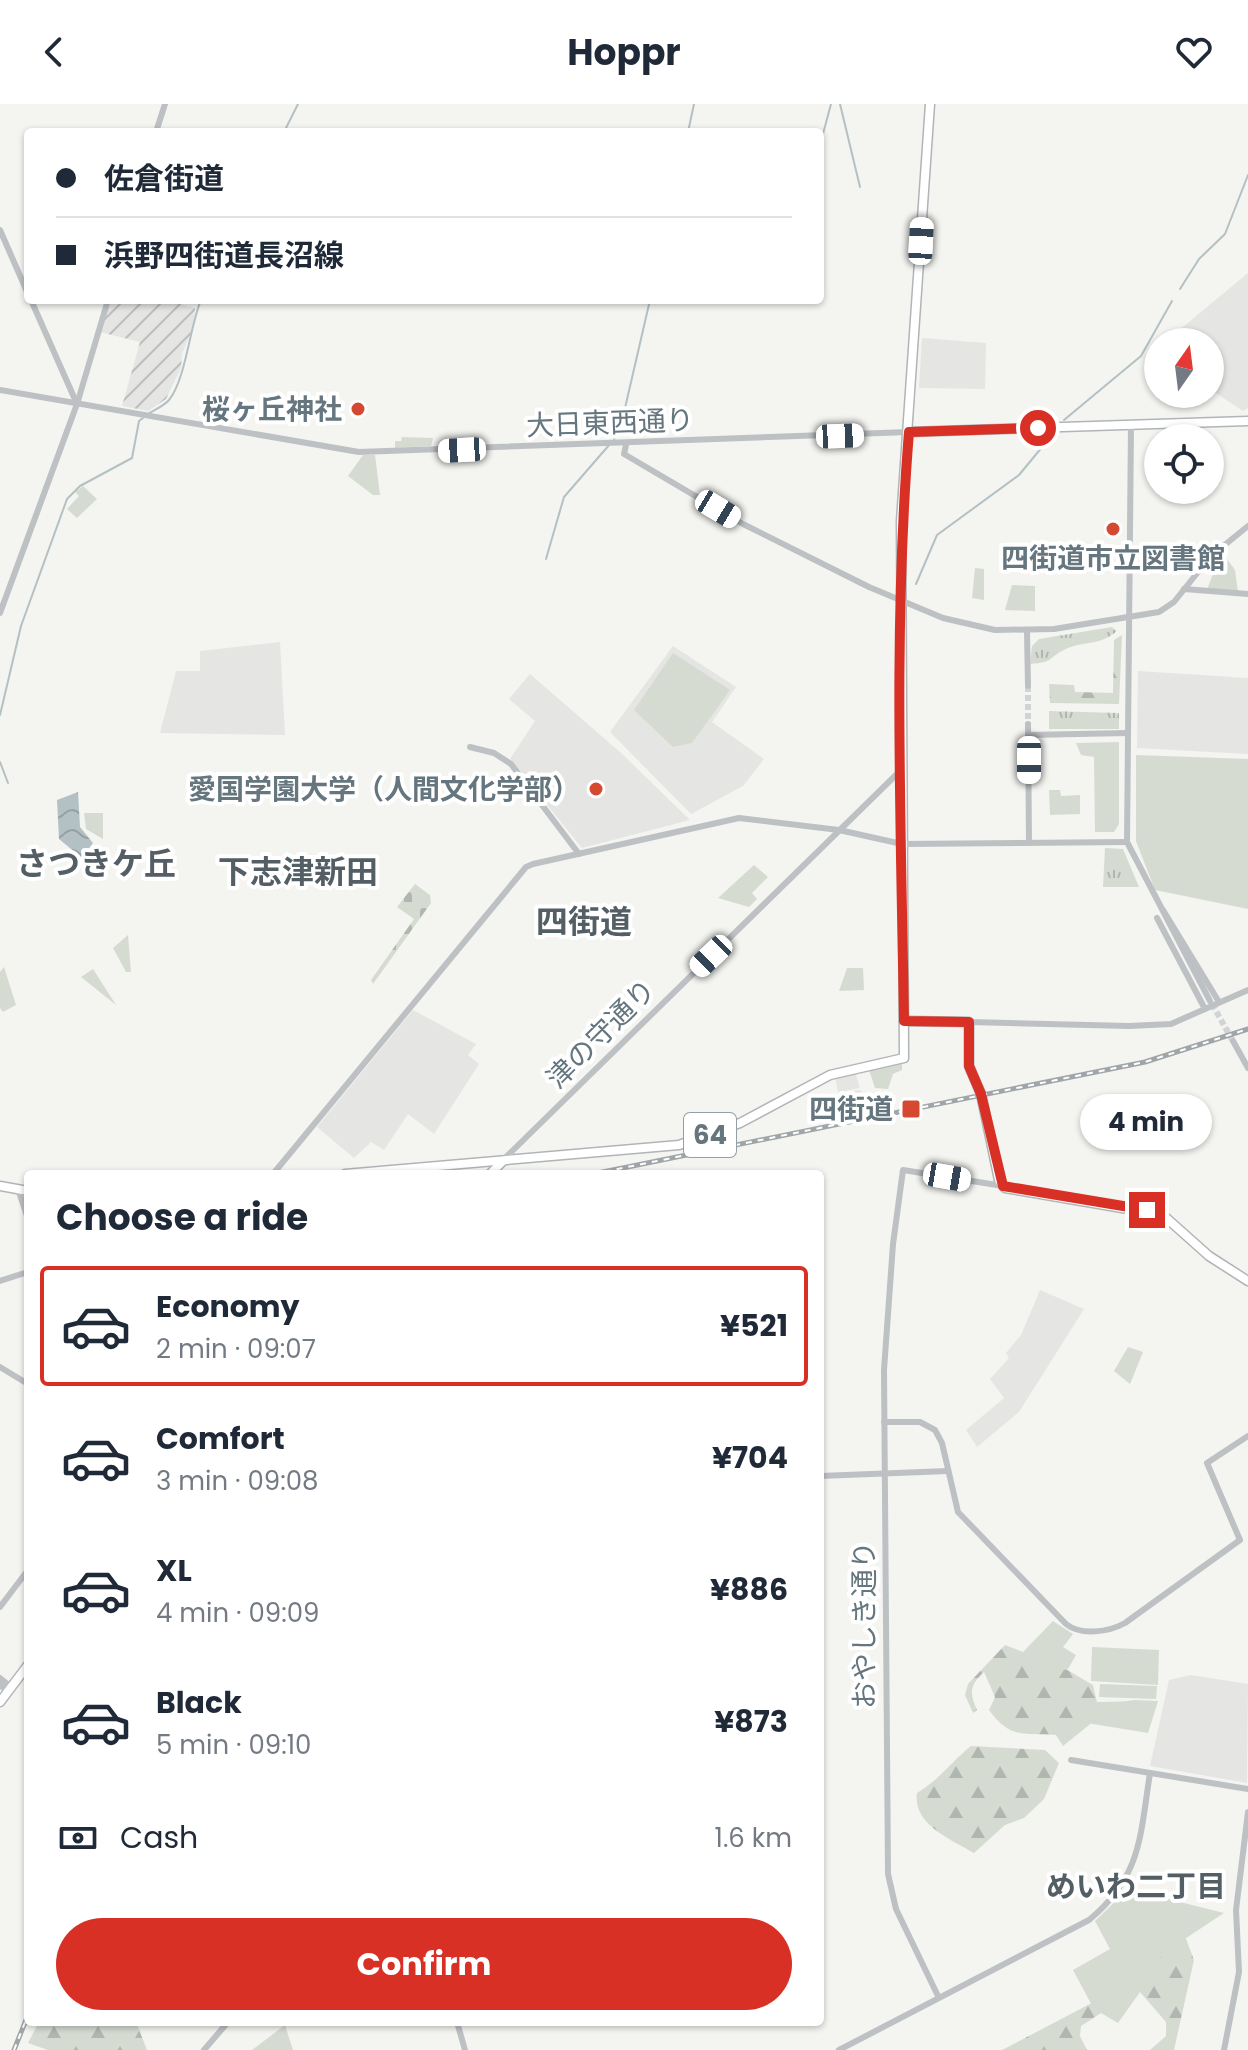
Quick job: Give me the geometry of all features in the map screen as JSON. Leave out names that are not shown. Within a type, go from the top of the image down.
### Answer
[{"type":"main road","points":[[930,104],[909,432],[1248,421]]},
{"type":"main road","name":"64","points":[[502,1161],[660,1149],[740,1123],[830,1075],[904,1058],[899,601],[901,513],[909,432]]},
{"type":"main road","points":[[904,1021],[969,1022],[969,1066],[981,1094],[1003,1186],[1163,1215],[1209,1256],[1248,1281]]},
{"type":"main road","points":[[393,1170],[502,1161]]},
{"type":"main road","points":[[494,1170],[502,1161]]},
{"type":"main road","points":[[0,1186],[23,1190]]},
{"type":"main road","points":[[0,1702],[6,1688],[24,1669]]},
{"type":"street","points":[[157,128],[165,104]]},
{"type":"street","points":[[0,230],[24,285]]},
{"type":"street","points":[[33,304],[77,404]]},
{"type":"street","points":[[0,613],[77,404],[107,304]]},
{"type":"street","name":"大日東西通り","points":[[0,390],[359,452],[626,445],[909,432]]},
{"type":"street","points":[[1131,425],[1127,842],[1210,1001]]},
{"type":"street","points":[[626,445],[624,454],[743,524],[899,601],[957,623],[1027,632],[1129,619],[1165,608],[1210,557],[1248,526]]},
{"type":"street","points":[[1184,589],[1248,594]]},
{"type":"street","points":[[1027,632],[1028,686]]},
{"type":"street","points":[[1028,724],[1029,843]]},
{"type":"street","points":[[1028,735],[1128,733]]},
{"type":"street","points":[[470,747],[494,753],[511,764],[579,854]]},
{"type":"street","name":"津の守通り","points":[[502,1161],[901,770]]},
{"type":"street","points":[[276,1170],[526,867],[726,819],[775,821],[839,830],[902,844],[1127,842]]},
{"type":"street","points":[[1159,907],[1169,915],[1219,1002]]},
{"type":"street","points":[[1157,918],[1205,1009]]},
{"type":"street","points":[[969,1022],[1150,1026],[1177,1022],[1248,990]]},
{"type":"street","points":[[1233,1041],[1248,1068]]},
{"type":"street","name":"おやしき通り","points":[[938,1996],[896,1909],[888,1874],[884,1422],[885,1345],[893,1244],[903,1170],[1003,1186]]},
{"type":"street","points":[[0,1281],[24,1273]]},
{"type":"street","points":[[0,1367],[24,1382]]},
{"type":"street","points":[[884,1422],[920,1422],[935,1430],[942,1443],[958,1512],[1066,1624],[1077,1630],[1114,1629],[1240,1540],[1207,1463],[1248,1436]]},
{"type":"street","points":[[824,1476],[948,1471]]},
{"type":"street","points":[[0,1607],[24,1575]]},
{"type":"street","points":[[0,1678],[6,1688]]},
{"type":"street","points":[[1071,1760],[1248,1789]]},
{"type":"street","points":[[839,2050],[1089,1920],[1118,1894],[1135,1863],[1150,1773]]},
{"type":"street","points":[[1224,2050],[1239,1972],[1236,1910],[1248,1812]]},
{"type":"street","points":[[204,2050],[225,2026]]},
{"type":"street","points":[[458,2026],[465,2050]]},
{"type":"shaded area","points":[[1248,273],[1248,408],[1243,411],[1224,398],[1224,328],[1182,328]]},
{"type":"shaded area","points":[[109,304],[180,304],[195,308],[194,326],[182,354],[181,368],[166,399],[148,411],[122,406],[140,342],[100,332]]},
{"type":"shaded area","points":[[922,338],[986,343],[985,389],[919,388]]},
{"type":"shaded area","points":[[280,642],[285,735],[160,733],[176,671],[200,671],[200,651]]},
{"type":"shaded area","points":[[673,646],[736,687],[712,722],[764,759],[743,786],[691,814],[610,732]]},
{"type":"shaded area","points":[[1138,671],[1248,678],[1248,754],[1137,748]]},
{"type":"shaded area","name":"愛国学園大学（人間文化学部）","points":[[530,674],[621,753],[690,820],[582,848],[510,759],[535,721],[509,699]]},
{"type":"shaded area","points":[[413,1010],[476,1044],[468,1055],[479,1064],[434,1134],[408,1114],[384,1150],[371,1142],[354,1158],[317,1127]]},
{"type":"shaded area","points":[[855,1072],[860,1088],[838,1092],[835,1077]]},
{"type":"shaded area","points":[[862,1091],[865,1103],[845,1109],[839,1095]]},
{"type":"shaded area","points":[[1040,1290],[1084,1309],[1019,1412],[977,1447],[966,1430],[1004,1398],[990,1379],[1009,1358],[1006,1353],[1021,1335]]},
{"type":"shaded area","points":[[1191,1675],[1248,1684],[1247,1783],[1150,1766],[1169,1680]]},
{"type":"green space","points":[[402,437],[433,438],[431,446],[395,448],[395,441],[401,441]]},
{"type":"green space","points":[[363,455],[375,455],[380,495],[373,495],[348,476]]},
{"type":"green space","points":[[83,486],[97,499],[77,518],[67,509],[79,496],[75,492]]},
{"type":"green space","points":[[1221,551],[1235,570],[1238,592],[1206,592],[1213,574],[1205,567]]},
{"type":"green space","points":[[975,568],[984,569],[984,600],[972,598]]},
{"type":"green space","points":[[1012,585],[1035,586],[1035,611],[1005,610]]},
{"type":"green space","points":[[1112,627],[1117,631],[1104,639],[1071,647],[1047,661],[1030,664],[1032,646],[1039,639]]},
{"type":"green space","points":[[1122,635],[1119,704],[1050,703],[1049,684],[1074,685],[1075,692],[1113,693],[1114,640]]},
{"type":"green space","points":[[673,653],[730,690],[692,743],[673,747],[634,710]]},
{"type":"green space","points":[[1049,711],[1119,713],[1119,729],[1049,729]]},
{"type":"green space","points":[[1119,742],[1119,824],[1114,832],[1095,832],[1094,757],[1081,755],[1076,743]]},
{"type":"green space","points":[[1136,755],[1248,759],[1248,909],[1155,890],[1136,841]]},
{"type":"green space","points":[[1049,790],[1060,790],[1061,796],[1080,795],[1080,814],[1050,815]]},
{"type":"green space","points":[[84,813],[103,813],[103,839],[86,829]]},
{"type":"green space","points":[[1105,848],[1123,849],[1139,887],[1103,887]]},
{"type":"green space","points":[[754,865],[768,877],[752,893],[757,899],[749,907],[718,898]]},
{"type":"green space","points":[[415,884],[430,895],[431,903],[373,984],[371,980],[414,919],[397,907]]},
{"type":"green space","points":[[128,935],[131,972],[126,972],[113,948]]},
{"type":"green space","points":[[4,967],[16,1005],[3,1012],[0,1008],[0,972]]},
{"type":"green space","points":[[847,968],[863,968],[864,990],[839,991]]},
{"type":"green space","points":[[93,969],[116,1005],[81,977]]},
{"type":"green space","points":[[902,1062],[902,1070],[893,1074],[888,1089],[875,1088],[869,1070]]},
{"type":"green space","points":[[1128,1347],[1143,1352],[1130,1384],[1114,1371]]},
{"type":"green space","points":[[1053,1621],[1073,1634],[1063,1647],[1076,1655],[1068,1669],[1047,1674],[1023,1652]]},
{"type":"green space","points":[[1005,1645],[1064,1668],[1093,1685],[1097,1702],[1155,1701],[1105,1712],[1063,1746],[1056,1735],[1018,1733],[1004,1726],[989,1710],[995,1697],[984,1672],[972,1690],[977,1710],[973,1713],[965,1695],[968,1684]]},
{"type":"green space","points":[[1092,1647],[1159,1650],[1158,1685],[1091,1681]]},
{"type":"green space","points":[[1100,1684],[1157,1686],[1156,1699],[1099,1697]]},
{"type":"green space","points":[[1158,1701],[1148,1733],[1087,1723],[1104,1704]]},
{"type":"green space","points":[[971,1746],[1045,1750],[1059,1763],[1044,1799],[1024,1818],[1005,1825],[974,1853],[935,1830],[921,1814],[917,1804],[917,1793]]},
{"type":"green space","points":[[1128,1889],[1224,1913],[1168,1950],[1122,1995],[1095,2011],[1073,1970],[1110,1949],[1095,1921]]},
{"type":"green space","points":[[1185,1936],[1194,1960],[1174,2050],[1150,2050],[1166,2036],[1166,2022],[1140,1992],[1118,2023],[1101,2013],[1081,2026],[1080,2036],[1087,2050],[1002,2050],[1130,1983],[1137,1970]]},
{"type":"green space","points":[[37,2026],[138,2026],[147,2050],[48,2050],[28,2043]]},
{"type":"green space","points":[[284,2026],[285,2026],[293,2050],[252,2050]]},
{"type":"water","points":[[78,792],[80,827],[93,843],[82,858],[59,839],[57,800]]},
{"type":"waterway","points":[[286,128],[298,104]]},
{"type":"waterway","points":[[689,128],[694,104]]},
{"type":"waterway","points":[[824,130],[831,104]]},
{"type":"waterway","points":[[840,104],[860,187]]},
{"type":"waterway","points":[[1180,289],[1199,259],[1225,234],[1248,175]]},
{"type":"waterway","points":[[1064,420],[1141,356],[1172,301]]},
{"type":"waterway","points":[[148,414],[167,402],[175,391],[200,304]]},
{"type":"waterway","points":[[614,439],[619,434],[649,304]]},
{"type":"waterway","points":[[0,715],[21,626],[67,499],[80,486],[132,458],[139,421],[143,418]]},
{"type":"waterway","points":[[916,584],[937,535],[1019,475],[1052,435]]},
{"type":"waterway","points":[[546,559],[564,497],[610,444]]},
{"type":"waterway","points":[[0,762],[8,783]]},
{"type":"tunnel","points":[[1028,686],[1028,724]]},
{"type":"tunnel","points":[[1212,1004],[1233,1041]]},
{"type":"railway","points":[[613,1170],[1145,1062],[1248,1029]]},
{"type":"railway","points":[[14,2050],[24,2025]]},
{"type":"place","name":"桜ヶ丘神社","points":[[358,409]]},
{"type":"place","name":"四街道市立図書館","points":[[1113,529]]},
{"type":"place","name":"愛国学園大学（人間文化学部）","points":[[596,789]]},
{"type":"place","name":"四街道","points":[[911,1109]]},
{"type":"district","name":"さつきケ丘","points":[[96,863]]},
{"type":"district","name":"下志津新田","points":[[298,871]]},
{"type":"district","name":"四街道","points":[[584,921]]},
{"type":"district","name":"めいわ二丁目","points":[[1136,1886]]},
{"type":"route","points":[[1038,428],[909,432],[901,513],[899,601],[904,1021],[969,1022],[972,1029],[969,1066],[981,1094],[999,1180],[1003,1186],[1147,1210]]}]
